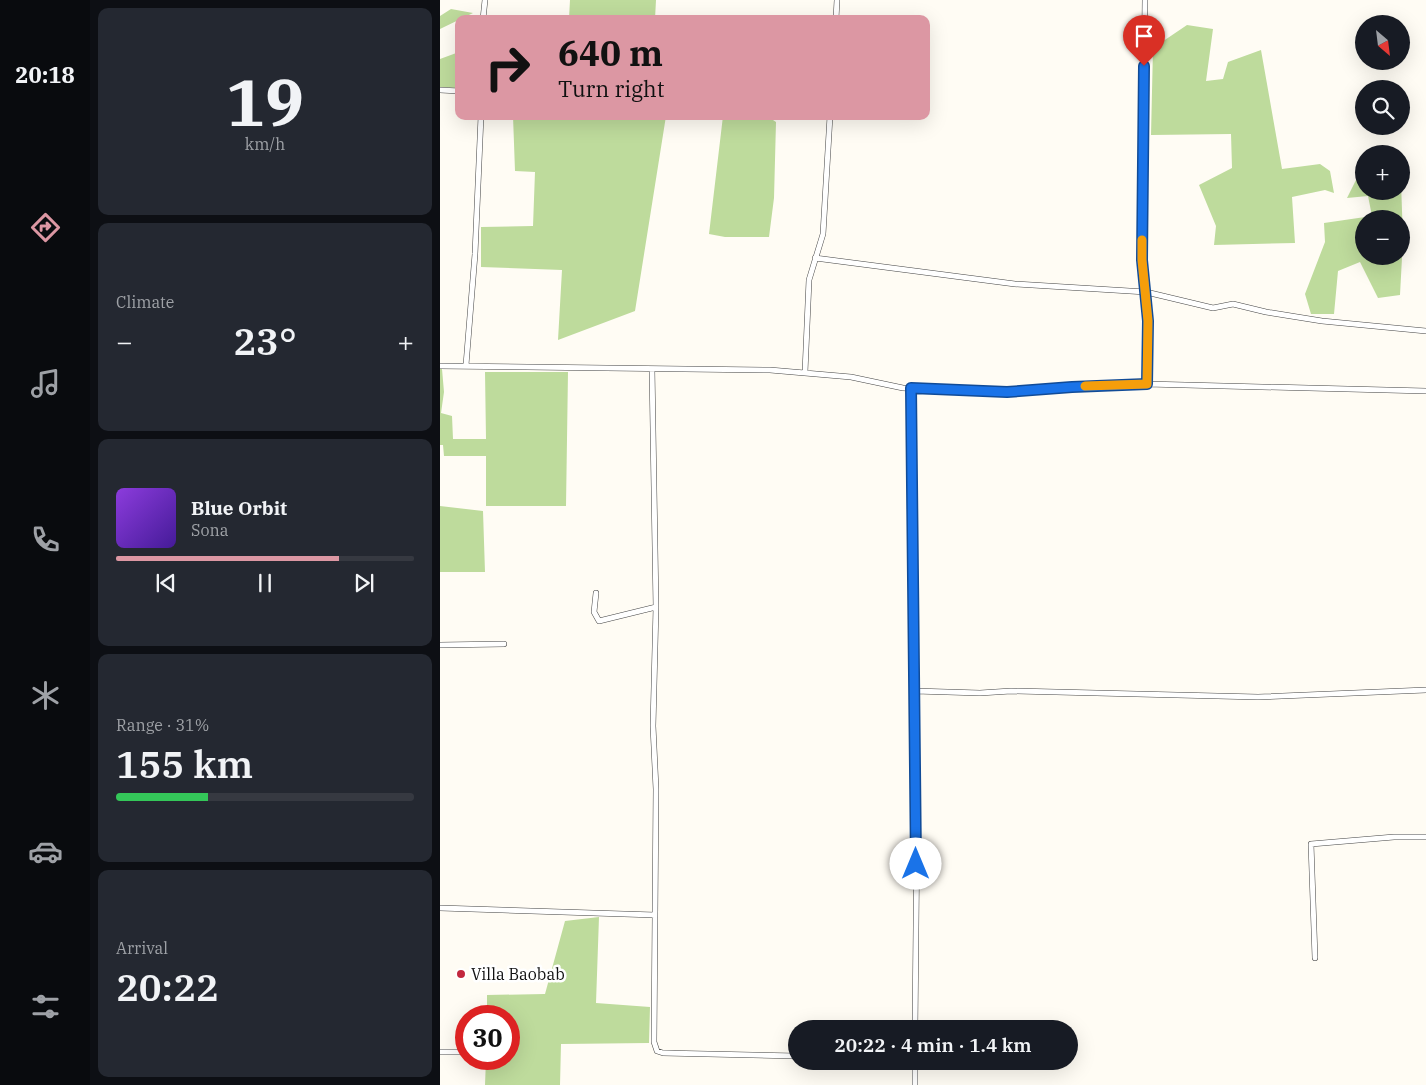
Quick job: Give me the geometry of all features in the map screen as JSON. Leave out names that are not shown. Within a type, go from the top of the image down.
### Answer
[{"type":"street","points":[[483,15],[485,0]]},
{"type":"street","points":[[836,15],[837,0]]},
{"type":"street","points":[[1145,0],[1142,260],[1148,321],[1147,384]]},
{"type":"street","points":[[440,90],[455,90]]},
{"type":"street","points":[[466,365],[481,120]]},
{"type":"street","points":[[805,372],[809,280],[823,234],[830,120]]},
{"type":"street","points":[[815,258],[1014,284],[1146,292],[1213,308],[1233,304],[1266,312],[1322,321],[1426,331]]},
{"type":"street","points":[[440,366],[805,372],[851,377],[911,388],[1007,392],[1147,384],[1426,391]]},
{"type":"street","points":[[652,369],[656,607],[653,726],[654,1042],[657,1051],[663,1053],[788,1056]]},
{"type":"street","points":[[911,388],[915,691],[915,1020]]},
{"type":"street","points":[[596,593],[594,612],[599,621],[656,607]]},
{"type":"street","points":[[440,645],[504,644]]},
{"type":"street","points":[[915,691],[980,693],[1011,691],[1258,697],[1426,690]]},
{"type":"street","points":[[1315,958],[1312,844],[1394,837],[1426,837]]},
{"type":"street","points":[[440,908],[655,915]]},
{"type":"street","points":[[440,1052],[455,1052]]},
{"type":"street","points":[[915,1070],[915,1085]]},
{"type":"green space","points":[[570,0],[656,0],[655,15],[569,15]]},
{"type":"green space","points":[[451,9],[473,13],[469,15],[455,15],[455,22],[440,29],[440,16]]},
{"type":"green space","points":[[1187,25],[1213,29],[1206,81],[1223,79],[1228,62],[1261,50],[1282,169],[1320,164],[1330,171],[1334,193],[1325,190],[1292,197],[1295,243],[1214,245],[1216,226],[1199,185],[1232,168],[1231,134],[1151,135],[1153,48]]},
{"type":"green space","points":[[455,53],[455,88],[440,87],[440,59]]},
{"type":"green space","points":[[513,120],[665,120],[635,311],[558,340],[562,270],[481,267],[481,227],[533,226],[535,172],[515,171]]},
{"type":"green space","points":[[723,120],[773,120],[776,122],[774,198],[769,237],[725,237],[709,234]]},
{"type":"green space","points":[[1355,182],[1355,197],[1347,198]]},
{"type":"green space","points":[[1369,200],[1402,200],[1402,210],[1371,210]]},
{"type":"green space","points":[[1355,218],[1355,264],[1338,271],[1334,314],[1311,314],[1305,294],[1325,242],[1324,223]]},
{"type":"green space","points":[[1362,265],[1402,265],[1400,295],[1378,298]]},
{"type":"green space","points":[[440,369],[442,369],[444,392],[441,413],[452,416],[453,439],[486,439],[485,372],[568,372],[566,506],[486,506],[486,456],[444,456],[443,445],[440,445]]},
{"type":"green space","points":[[440,506],[483,511],[485,572],[440,572]]},
{"type":"green space","points":[[599,917],[596,1003],[650,1007],[649,1043],[561,1044],[560,1085],[485,1085],[486,1070],[520,1070],[520,1005],[487,1005],[487,995],[545,994],[565,921]]},
{"type":"slow traffic","points":[[1085,386],[1147,384],[1148,321],[1142,240]]},
{"type":"place","name":"Villa Baobab","points":[[461,974]]},
{"type":"route","points":[[916,864],[911,388],[1007,392],[1147,384],[1148,321],[1142,260],[1144,66]]}]
